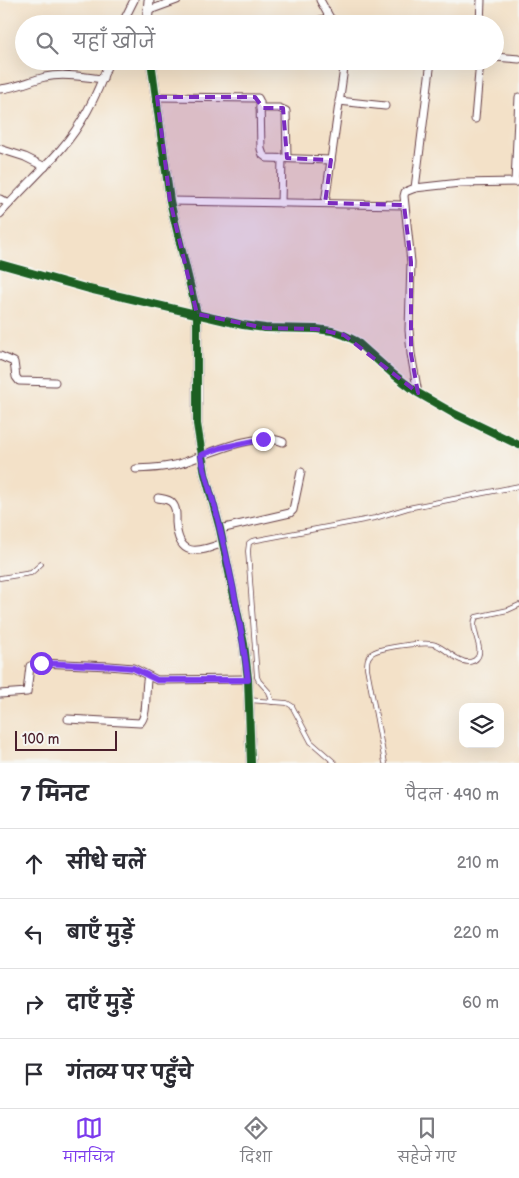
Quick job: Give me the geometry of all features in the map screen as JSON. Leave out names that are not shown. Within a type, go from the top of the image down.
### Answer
[{"type":"street","points":[[126,15],[134,0]]},
{"type":"street","points":[[147,15],[149,0]]},
{"type":"street","points":[[147,11],[177,0]]},
{"type":"street","points":[[320,0],[328,15]]},
{"type":"street","points":[[480,15],[481,0]]},
{"type":"street","points":[[504,58],[519,59]]},
{"type":"street","points":[[0,214],[62,148],[92,104],[106,70]]},
{"type":"street","points":[[152,70],[170,201],[197,314],[197,424],[201,455],[220,528],[244,644],[248,680],[251,763]]},
{"type":"street","points":[[325,203],[344,70]]},
{"type":"street","points":[[415,188],[429,70]]},
{"type":"street","points":[[475,119],[479,70]]},
{"type":"street","points":[[0,89],[16,87],[56,76],[103,79]]},
{"type":"street","points":[[157,97],[258,98],[260,102],[261,149],[263,155],[267,158],[331,160]]},
{"type":"street","points":[[418,393],[411,354],[411,262],[404,205],[405,192],[415,188],[460,183],[517,182],[519,97]]},
{"type":"street","points":[[339,101],[385,106]]},
{"type":"street","points":[[260,108],[279,108],[286,111],[281,203]]},
{"type":"street","points":[[0,149],[25,156],[45,167]]},
{"type":"street","points":[[0,199],[8,204]]},
{"type":"street","points":[[170,201],[404,205]]},
{"type":"street","points":[[0,264],[89,289],[243,325],[265,328],[316,329],[344,335],[356,341],[392,374],[418,393],[453,413],[519,445]]},
{"type":"street","points":[[0,356],[14,362],[18,381],[55,382]]},
{"type":"street","points":[[136,470],[175,465],[220,448],[256,440],[278,440],[283,442]]},
{"type":"street","points":[[220,528],[290,513],[293,510],[301,472]]},
{"type":"street","points":[[158,498],[168,499],[172,502],[175,508],[179,541],[184,547],[194,551],[223,543]]},
{"type":"street","points":[[0,694],[27,692],[30,666],[36,664],[133,668],[157,680],[248,680]]},
{"type":"street","points":[[68,719],[140,723],[144,718],[145,687],[148,676]]},
{"type":"lane","points":[[272,702],[269,692],[259,681],[258,677],[248,551],[249,543],[306,530],[375,518],[408,508],[519,486]]},
{"type":"lane","points":[[0,578],[31,572],[41,564]]},
{"type":"lane","points":[[385,763],[367,668],[367,660],[370,654],[419,643],[429,643],[437,645],[461,660],[472,662],[477,660],[479,656],[473,624],[476,617],[508,610],[519,605]]},
{"type":"lane","points":[[248,700],[287,703],[292,706],[311,742],[335,763]]},
{"type":"highlighted area","points":[[157,97],[255,97],[263,108],[283,108],[287,158],[331,160],[325,203],[404,205],[411,262],[411,354],[418,393],[344,335],[316,329],[265,328],[197,314],[170,201]]},
{"type":"cycle path","points":[[152,70],[170,201],[197,314],[197,424],[205,474],[220,529],[244,644],[248,679],[251,763]]},
{"type":"cycle path","points":[[0,264],[89,289],[243,325],[265,328],[316,329],[344,335],[356,341],[393,374],[418,393],[453,413],[519,445]]},
{"type":"route","points":[[41,663],[133,668],[157,680],[248,680],[244,644],[220,528],[201,455],[220,448],[263,439]]}]
